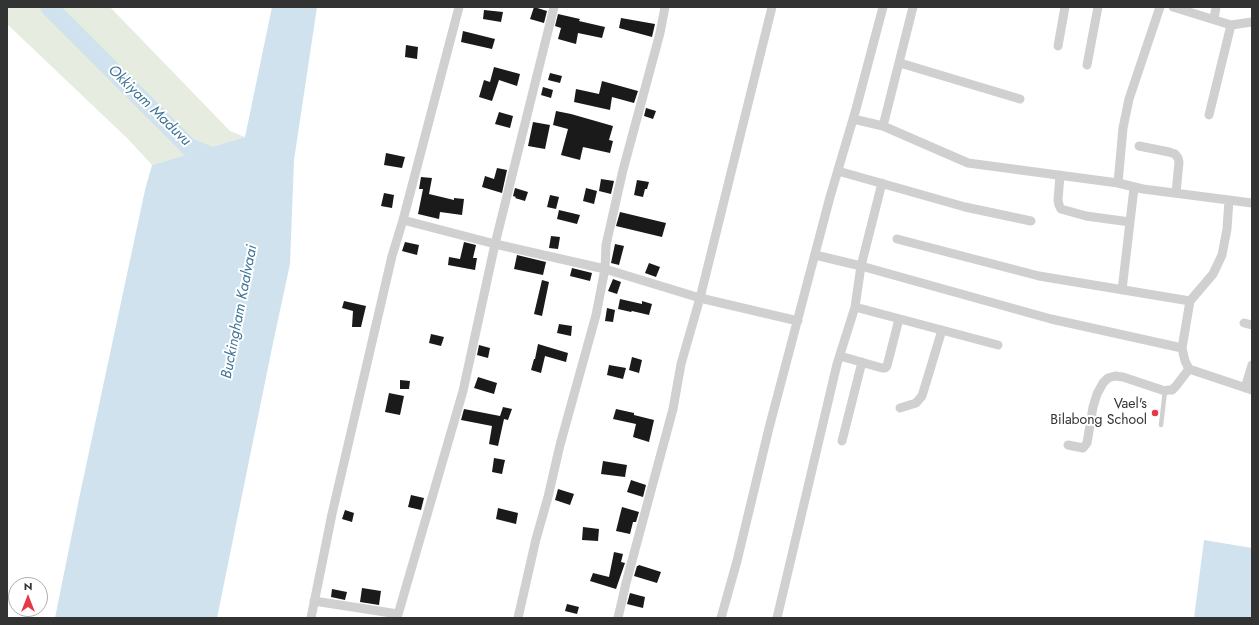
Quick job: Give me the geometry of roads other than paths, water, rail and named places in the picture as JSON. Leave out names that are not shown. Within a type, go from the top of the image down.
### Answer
[{"type":"street","points":[[311,618],[332,514],[392,256],[403,220],[459,7]]},
{"type":"street","points":[[314,601],[397,616],[463,390],[494,244],[554,7]]},
{"type":"street","points":[[518,618],[560,445],[596,315],[605,269],[606,245],[623,170],[660,33],[665,7]]},
{"type":"street","points":[[618,618],[673,409],[681,364],[700,298],[772,7]]},
{"type":"street","points":[[721,618],[737,561],[769,428],[883,7]]},
{"type":"street","points":[[883,126],[913,7]]},
{"type":"street","points":[[1058,46],[1065,7]]},
{"type":"street","points":[[1087,65],[1098,7]]},
{"type":"street","points":[[1118,183],[1123,128],[1129,99],[1160,7]]},
{"type":"street","points":[[1173,7],[1231,24],[1252,22]]},
{"type":"street","points":[[1214,20],[1216,7]]},
{"type":"street","points":[[1209,115],[1231,24]]},
{"type":"street","points":[[900,63],[1020,99]]},
{"type":"street","points":[[853,119],[883,126],[968,163],[1118,183],[1134,188],[1176,194],[1252,203]]},
{"type":"street","points":[[1140,146],[1175,154],[1179,162],[1176,194]]},
{"type":"street","points":[[838,171],[965,207],[1031,221]]},
{"type":"street","points":[[1060,175],[1058,200],[1061,209],[1086,216],[1130,222]]},
{"type":"street","points":[[777,618],[840,356],[855,307],[861,266],[882,183]]},
{"type":"street","points":[[1122,290],[1134,188]]},
{"type":"street","points":[[1229,200],[1227,229],[1222,255],[1213,274],[1190,301],[1182,348],[1185,361],[1189,369],[1248,389],[1252,365]]},
{"type":"street","points":[[403,220],[494,244],[605,269],[700,298],[798,321]]},
{"type":"street","points":[[897,239],[1039,276],[1190,301]]},
{"type":"street","points":[[815,255],[861,266],[1051,319],[1182,348]]},
{"type":"street","points":[[855,307],[998,345]]},
{"type":"street","points":[[840,356],[882,368],[887,366],[899,319]]},
{"type":"street","points":[[900,408],[916,403],[922,396],[942,330]]},
{"type":"street","points":[[842,441],[862,362]]},
{"type":"street","points":[[1068,445],[1083,448],[1087,443],[1097,394],[1103,383],[1108,378],[1115,376],[1123,377],[1165,390],[1172,390],[1189,369]]},
{"type":"lane","points":[[1161,425],[1165,390]]},
{"type":"water","name":"Buckingham Kaalvaai","points":[[272,7],[317,7],[294,160],[290,264],[217,618],[55,618],[145,190],[152,165],[245,137]]},
{"type":"water","points":[[1204,540],[1252,548],[1252,618],[1194,618]]},
{"type":"waterway","name":"Okkiyam Maduvu","points":[[49,7],[189,147],[222,160]]},
{"type":"place","name":"Vael's Bilabong School","points":[[1155,413]]}]
